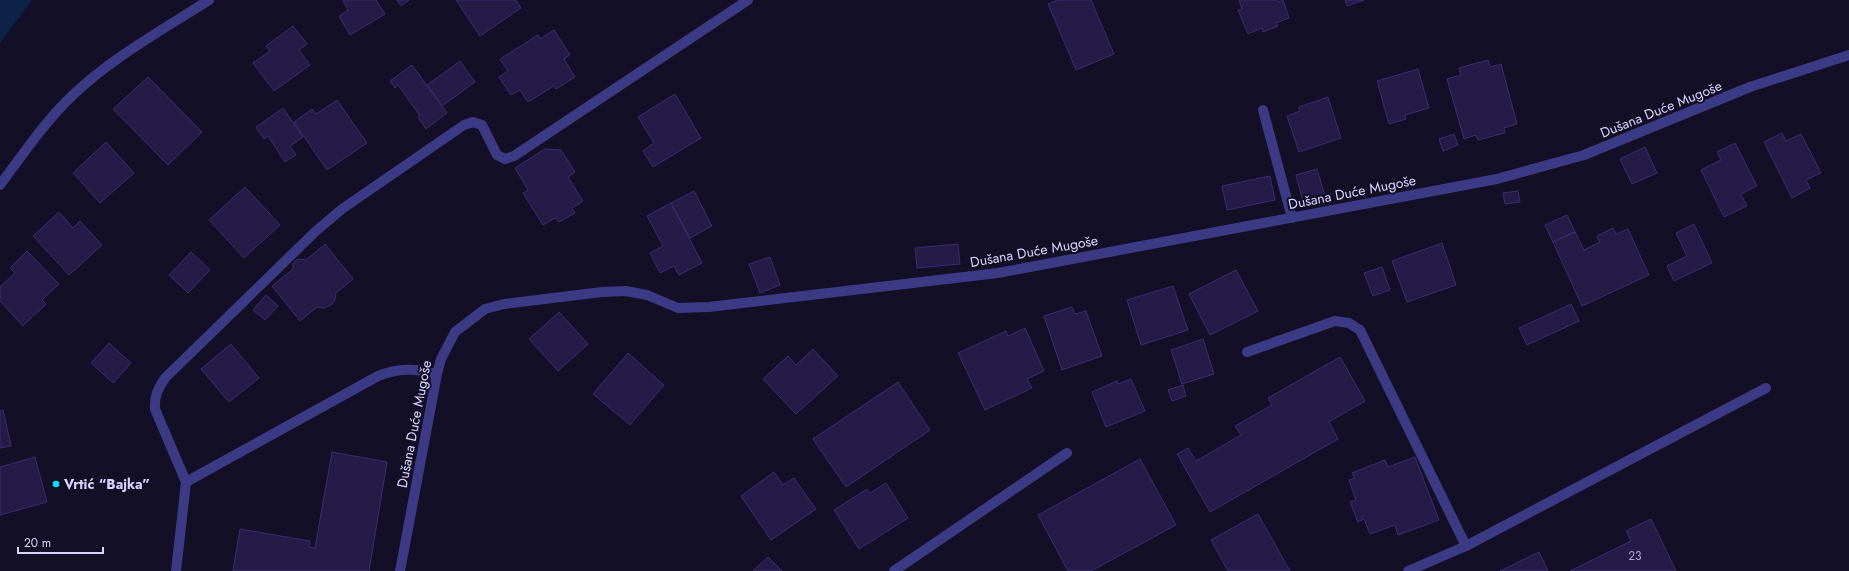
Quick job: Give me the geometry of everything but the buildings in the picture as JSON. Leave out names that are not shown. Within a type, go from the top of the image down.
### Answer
[{"type":"street","points":[[0,185],[37,136],[74,94],[104,69],[209,0]]},
{"type":"street","points":[[176,571],[186,482],[155,409],[154,398],[157,389],[165,378],[316,231],[342,209],[464,125],[473,122],[482,125],[497,155],[506,159],[514,156],[748,0]]},
{"type":"street","name":"Dušana Duće Mugoše","points":[[400,571],[441,359],[455,332],[485,309],[504,304],[620,291],[643,294],[678,308],[709,307],[998,274],[1497,179],[1584,155],[1750,88],[1849,55]]},
{"type":"street","points":[[1263,110],[1292,218]]},
{"type":"street","points":[[1247,352],[1334,321],[1349,322],[1360,330],[1466,546]]},
{"type":"street","points":[[186,482],[378,376],[396,370],[412,369],[437,374]]},
{"type":"street","points":[[1408,571],[1466,546],[1766,388]]},
{"type":"street","points":[[894,571],[1067,453]]},
{"type":"water","points":[[0,0],[32,0],[0,43]]},
{"type":"place","name":"Vrtić “Bajka”","points":[[56,484]]}]
